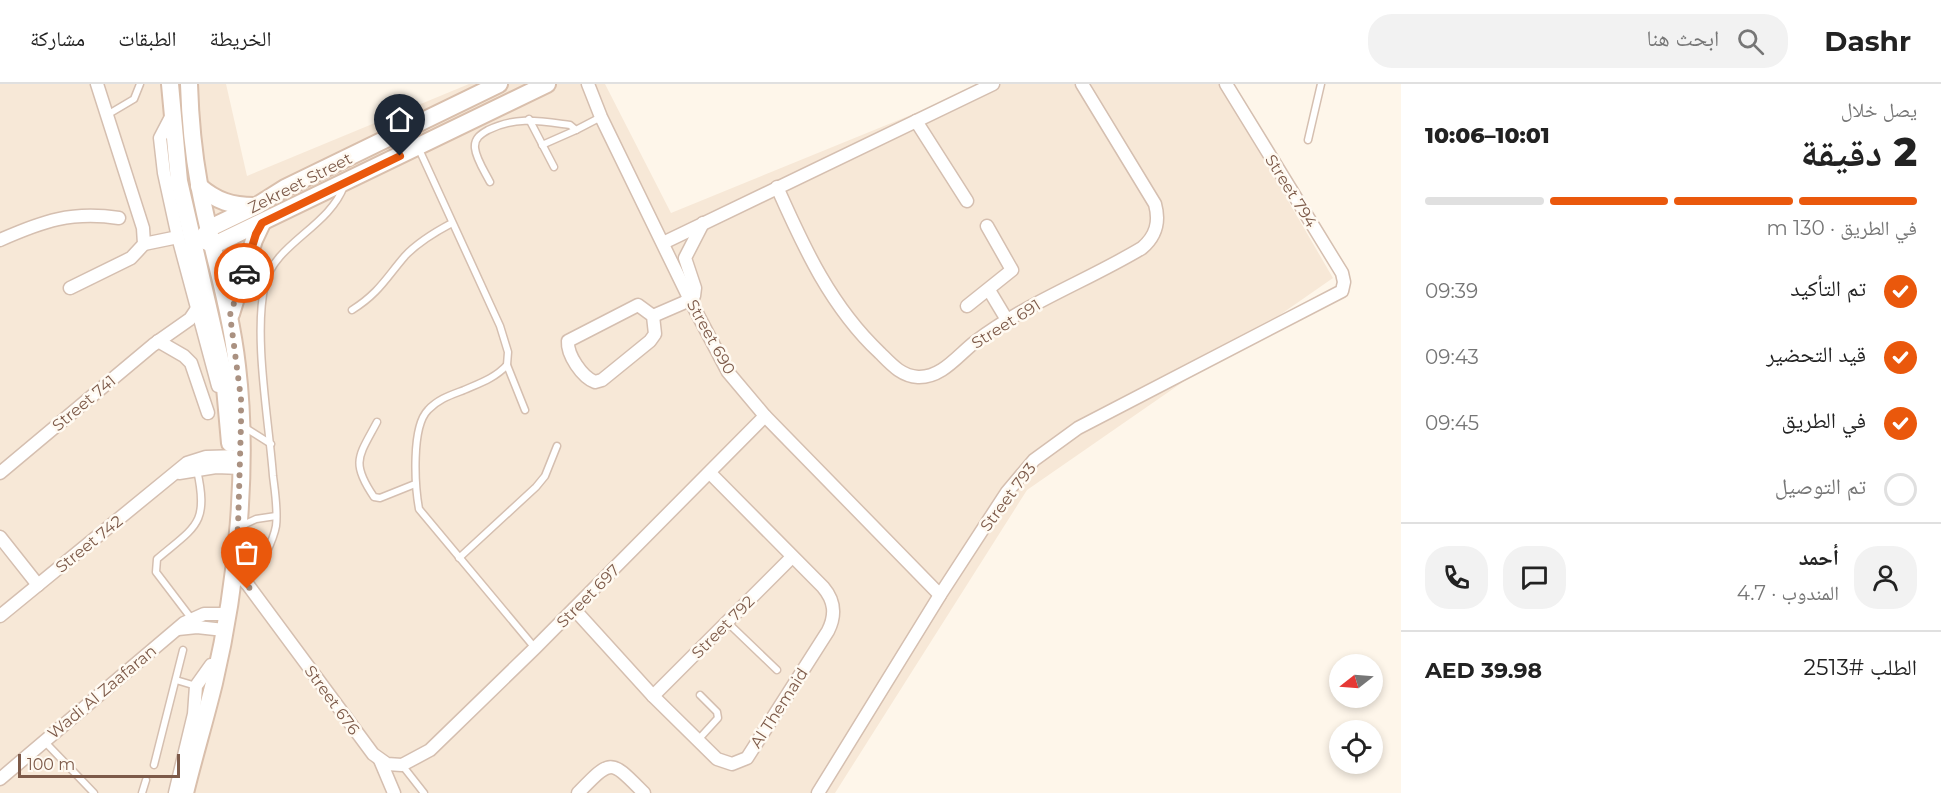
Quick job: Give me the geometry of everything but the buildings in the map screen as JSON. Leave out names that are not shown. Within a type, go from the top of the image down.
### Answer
[{"type":"street","points":[[96,84],[142,228],[144,244]]},
{"type":"street","points":[[170,84],[176,161],[187,220],[235,418],[238,527],[230,592],[207,687],[208,699]]},
{"type":"street","points":[[189,84],[192,136],[208,237],[230,315],[241,399],[235,418]]},
{"type":"street","name":"Zekreet Street","points":[[208,237],[285,188],[499,84]]},
{"type":"street","name":"Zekreet Street","points":[[208,237],[262,223],[547,84]]},
{"type":"street","points":[[663,243],[993,84]]},
{"type":"street","name":"Street 691","points":[[777,187],[814,267],[836,302],[877,350],[904,373],[918,377],[939,372],[975,342],[1007,320],[1142,248],[1155,232],[1158,218],[1155,204],[1082,84]]},
{"type":"street","name":"Street 794","points":[[1226,84],[1342,273],[1344,286],[1334,296]]},
{"type":"street","name":"Street 690","points":[[587,86],[690,300],[728,372],[765,416],[940,595]]},
{"type":"street","points":[[172,115],[162,131],[160,145],[178,237],[221,399],[235,418]]},
{"type":"street","points":[[916,121],[967,201]]},
{"type":"street","points":[[199,186],[228,204],[255,207]]},
{"type":"street","points":[[0,240],[46,221],[71,215],[96,214],[119,218]]},
{"type":"street","points":[[187,220],[208,237]]},
{"type":"street","points":[[230,315],[256,234],[262,223]]},
{"type":"street","points":[[653,316],[690,300],[695,290],[685,258],[703,223]]},
{"type":"street","points":[[967,306],[1012,270],[987,226]]},
{"type":"street","points":[[70,288],[131,258],[144,244],[178,237]]},
{"type":"street","points":[[195,259],[208,237]]},
{"type":"street","points":[[989,290],[1007,320]]},
{"type":"street","name":"Street 793","points":[[818,793],[940,595],[1007,492],[1034,460],[1056,442],[1109,412],[1334,296]]},
{"type":"street","points":[[638,305],[653,316],[655,334],[650,341],[602,380],[595,382],[588,379],[569,351],[568,341],[575,336],[630,308],[638,305]]},
{"type":"street","name":"Street 741","points":[[0,473],[158,341],[190,319],[198,307]]},
{"type":"street","name":"Street 741","points":[[170,334],[190,330],[206,336]]},
{"type":"street","points":[[158,341],[184,356],[194,370],[208,413]]},
{"type":"street","points":[[194,370],[213,365]]},
{"type":"street","name":"Street 697","points":[[402,765],[430,750],[535,648],[765,416]]},
{"type":"street","name":"Street 742","points":[[0,616],[193,460],[235,462]]},
{"type":"street","points":[[184,793],[213,686],[222,622],[235,462]]},
{"type":"street","name":"Street 742","points":[[178,473],[235,462]]},
{"type":"street","name":"Al Themaid","points":[[574,609],[653,696],[724,763],[740,763],[747,758],[828,631],[834,613],[829,595],[710,473]]},
{"type":"street","points":[[0,537],[38,585]]},
{"type":"street","name":"Street 792","points":[[653,696],[792,558]]},
{"type":"street","name":"Street 676","points":[[233,568],[366,746],[380,760],[394,793]]},
{"type":"street","points":[[230,592],[241,589],[252,591]]},
{"type":"street","points":[[191,618],[204,614],[222,622]]},
{"type":"street","name":"Wadi Al Zaafaran","points":[[0,779],[191,618]]},
{"type":"street","points":[[178,629],[222,622]]},
{"type":"street","points":[[175,793],[194,714],[196,686],[212,664]]},
{"type":"street","points":[[380,760],[402,765]]},
{"type":"street","points":[[578,793],[601,770],[614,766],[644,793]]},
{"type":"lane","points":[[107,115],[134,99],[140,84]]},
{"type":"lane","points":[[1308,140],[1321,84]]},
{"type":"lane","points":[[542,145],[601,117]]},
{"type":"lane","points":[[490,182],[475,150],[476,139],[497,125],[529,119],[570,125],[576,130]]},
{"type":"lane","points":[[529,119],[554,167]]},
{"type":"lane","points":[[418,147],[500,326],[508,352],[507,365],[525,410]]},
{"type":"lane","points":[[263,560],[275,533],[276,516],[262,339],[265,284],[270,270],[279,259],[333,208],[346,182]]},
{"type":"lane","points":[[352,310],[382,286],[417,245],[452,223]]},
{"type":"lane","points":[[507,365],[498,375],[438,401],[426,412],[420,425],[415,484],[419,509],[535,648]]},
{"type":"lane","points":[[235,418],[271,444]]},
{"type":"lane","points":[[377,422],[358,458],[360,474],[369,490],[374,497],[380,498],[415,484]]},
{"type":"lane","points":[[459,558],[536,487],[545,476],[557,447]]},
{"type":"lane","points":[[191,618],[158,575],[155,565],[158,559],[194,528],[198,520],[203,504],[196,470]]},
{"type":"lane","points":[[238,527],[256,519],[276,516]]},
{"type":"lane","points":[[727,622],[777,670]]},
{"type":"lane","points":[[154,765],[183,650]]},
{"type":"lane","points":[[176,680],[196,686]]},
{"type":"lane","points":[[698,740],[718,718],[717,712],[700,695]]},
{"type":"lane","points":[[44,741],[94,793]]},
{"type":"lane","points":[[402,765],[424,793]]},
{"type":"lane","points":[[142,793],[146,780]]},
{"type":"shaded area","points":[[0,84],[226,84],[247,176],[469,84],[605,84],[671,213],[987,84],[1220,84],[1333,278],[1027,490],[835,793],[0,793]]},
{"type":"way so far","points":[[244,273],[230,315],[241,399],[241,468],[233,568],[252,591],[247,589]]},
{"type":"route","points":[[244,273],[256,234],[262,223],[400,156]]}]
